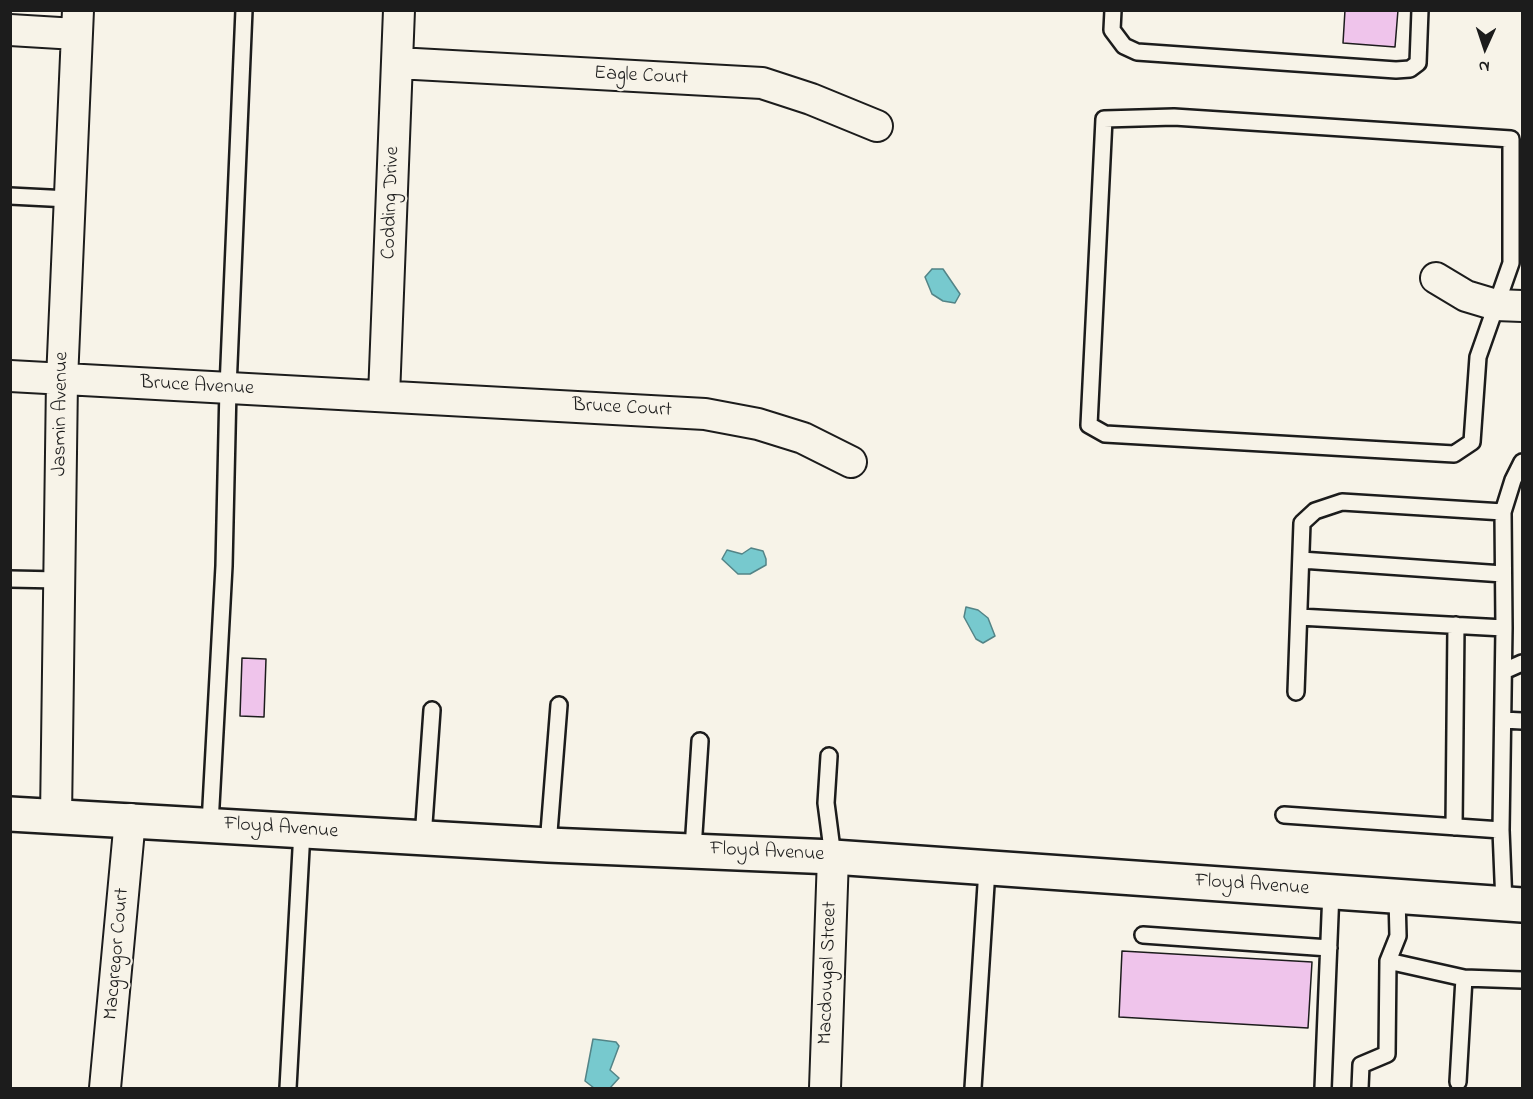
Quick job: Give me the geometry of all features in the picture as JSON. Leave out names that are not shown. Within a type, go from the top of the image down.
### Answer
[{"type":"street","name":"Codding Drive","points":[[384,396],[399,10]]},
{"type":"street","points":[[10,30],[77,22]]},
{"type":"street","name":"Jasmin Avenue","points":[[56,817],[62,380],[77,22]]},
{"type":"street","name":"Eagle Court","points":[[397,63],[762,83],[811,99],[877,126]]},
{"type":"street","points":[[1436,278],[1466,296],[1509,305]]},
{"type":"street","name":"Bruce Avenue","points":[[10,376],[384,396]]},
{"type":"street","name":"Bruce Court","points":[[384,396],[705,414],[769,427],[803,438],[851,462]]},
{"type":"street","name":"Floyd Avenue","points":[[10,814],[130,819],[548,845],[693,849],[833,857],[1513,904]]},
{"type":"street","name":"Macgregor Court","points":[[105,1089],[130,819]]},
{"type":"street","name":"Macdougal Street","points":[[825,1089],[833,857]]},
{"type":"lane","points":[[210,824],[224,566],[228,388],[244,10]]},
{"type":"lane","points":[[1113,10],[1112,30],[1124,46],[1137,52],[1396,70],[1410,69],[1418,63],[1420,10]]},
{"type":"lane","points":[[1174,117],[1511,139],[1509,305],[1478,357],[1472,442],[1454,454],[1105,434],[1089,425],[1104,119],[1174,117]]},
{"type":"lane","points":[[10,196],[69,199]]},
{"type":"lane","points":[[1513,904],[1501,830],[1504,671],[1503,512],[1513,480],[1522,462]]},
{"type":"lane","points":[[1296,692],[1302,523],[1315,511],[1342,502],[1503,512]]},
{"type":"lane","points":[[1301,560],[1503,574]]},
{"type":"lane","points":[[10,579],[59,580]]},
{"type":"lane","points":[[1299,617],[1504,628]]},
{"type":"lane","points":[[1454,827],[1456,625]]},
{"type":"lane","points":[[1504,671],[1522,663]]},
{"type":"lane","points":[[548,845],[559,705]]},
{"type":"lane","points":[[423,838],[432,710]]},
{"type":"lane","points":[[1503,720],[1522,721]]},
{"type":"lane","points":[[693,849],[700,741]]},
{"type":"lane","points":[[829,756],[826,803],[833,857]]},
{"type":"lane","points":[[1284,815],[1501,830]]},
{"type":"lane","points":[[288,1089],[302,831]]},
{"type":"lane","points":[[973,1089],[987,869]]},
{"type":"lane","points":[[1323,1089],[1331,891]]},
{"type":"lane","points":[[1360,1089],[1361,1065],[1387,1054],[1388,961],[1398,936],[1397,896]]},
{"type":"lane","points":[[1143,935],[1329,948]]},
{"type":"lane","points":[[1388,961],[1464,978],[1522,980]]},
{"type":"lane","points":[[1458,1082],[1464,978]]},
{"type":"water","points":[[932,269],[943,269],[960,294],[955,303],[943,301],[932,294],[925,277]]},
{"type":"water","points":[[751,548],[763,551],[766,565],[750,574],[738,574],[722,559],[727,550],[742,554]]},
{"type":"water","points":[[966,607],[978,610],[988,618],[995,636],[983,643],[976,639],[964,617]]},
{"type":"water","points":[[593,1039],[616,1042],[619,1046],[610,1070],[619,1078],[610,1088],[594,1088],[585,1081]]},
{"type":"building","points":[[1345,10],[1398,10],[1395,47],[1343,43]]},
{"type":"building","points":[[242,658],[266,659],[264,717],[240,716]]},
{"type":"building","points":[[1122,951],[1312,962],[1308,1028],[1119,1017]]}]
